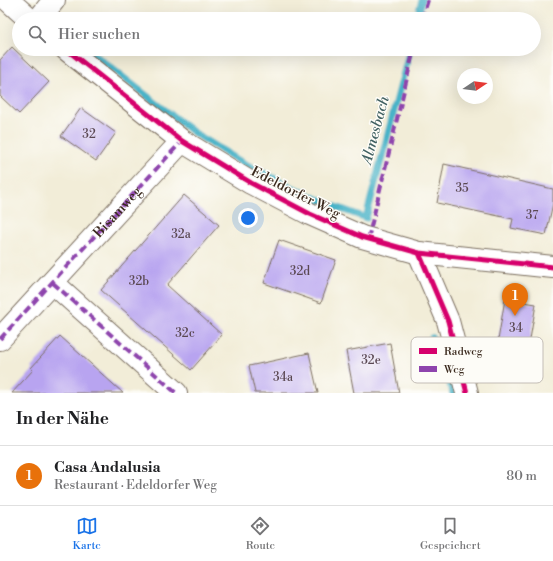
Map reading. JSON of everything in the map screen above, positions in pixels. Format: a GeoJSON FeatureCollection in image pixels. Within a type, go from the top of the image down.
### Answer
{"type":"FeatureCollection","features":[{"type":"Feature","properties":{"kind":"street"},"geometry":{"type":"LineString","coordinates":[[8,0],[21,12]]}},
{"type":"Feature","properties":{"kind":"street"},"geometry":{"type":"LineString","coordinates":[[45,12],[54,0]]}},
{"type":"Feature","properties":{"kind":"street","name":"Edeldorfer Weg"},"geometry":{"type":"LineString","coordinates":[[75,56],[182,141],[251,183],[310,214],[362,237],[419,254],[553,267]]}},
{"type":"Feature","properties":{"kind":"street","name":"Bisamweg"},"geometry":{"type":"LineString","coordinates":[[0,339],[182,141]]}},
{"type":"Feature","properties":{"kind":"street"},"geometry":{"type":"LineString","coordinates":[[419,254],[448,321],[452,337]]}},
{"type":"Feature","properties":{"kind":"street"},"geometry":{"type":"LineString","coordinates":[[53,283],[176,393]]}},
{"type":"Feature","properties":{"kind":"street"},"geometry":{"type":"LineString","coordinates":[[464,383],[467,393]]}},
{"type":"Feature","properties":{"kind":"building"},"geometry":{"type":"Polygon","coordinates":[[[12,47],[12,56],[22,56],[49,82],[19,114],[0,96],[0,60],[12,47]]]}},
{"type":"Feature","properties":{"kind":"building"},"geometry":{"type":"Polygon","coordinates":[[[81,108],[116,133],[96,161],[61,136],[81,108]]]}},
{"type":"Feature","properties":{"kind":"building"},"geometry":{"type":"Polygon","coordinates":[[[444,164],[553,189],[553,203],[546,235],[511,228],[513,219],[437,203],[444,164]]]}},
{"type":"Feature","properties":{"kind":"building"},"geometry":{"type":"Polygon","coordinates":[[[184,195],[219,225],[167,285],[222,335],[191,370],[101,290],[184,195]]]}},
{"type":"Feature","properties":{"kind":"building"},"geometry":{"type":"Polygon","coordinates":[[[279,240],[336,260],[321,303],[264,283],[279,240]]]}},
{"type":"Feature","properties":{"kind":"building"},"geometry":{"type":"Polygon","coordinates":[[[505,299],[536,304],[530,337],[499,337],[505,299]]]}},
{"type":"Feature","properties":{"kind":"building"},"geometry":{"type":"Polygon","coordinates":[[[60,336],[123,393],[12,393],[33,370],[31,368],[60,336]]]}},
{"type":"Feature","properties":{"kind":"building"},"geometry":{"type":"Polygon","coordinates":[[[390,343],[399,393],[354,393],[346,351],[390,343]]]}},
{"type":"Feature","properties":{"kind":"building"},"geometry":{"type":"Polygon","coordinates":[[[309,353],[318,393],[255,393],[249,366],[309,353]]]}},
{"type":"Feature","properties":{"kind":"waterway","name":"Almesbach"},"geometry":{"type":"LineString","coordinates":[[419,12],[422,0]]}},
{"type":"Feature","properties":{"kind":"waterway"},"geometry":{"type":"LineString","coordinates":[[96,56],[193,132],[241,162],[328,204],[366,218],[408,56]]}},
{"type":"Feature","properties":{"kind":"waterway","name":"Almesbach"},"geometry":{"type":"LineString","coordinates":[[450,384],[453,393]]}},
{"type":"Feature","properties":{"kind":"marked path"},"geometry":{"type":"LineString","coordinates":[[424,12],[428,0]]}},
{"type":"Feature","properties":{"kind":"marked path"},"geometry":{"type":"LineString","coordinates":[[368,239],[412,56]]}},
{"type":"Feature","properties":{"kind":"marked path"},"geometry":{"type":"LineString","coordinates":[[0,339],[182,141]]}},
{"type":"Feature","properties":{"kind":"marked path"},"geometry":{"type":"LineString","coordinates":[[53,283],[176,393]]}},
{"type":"Feature","properties":{"kind":"cycle path"},"geometry":{"type":"LineString","coordinates":[[75,56],[182,141],[251,183],[310,214],[362,237],[419,253],[553,267]]}},
{"type":"Feature","properties":{"kind":"cycle path"},"geometry":{"type":"LineString","coordinates":[[419,253],[448,321],[452,337]]}},
{"type":"Feature","properties":{"kind":"cycle path"},"geometry":{"type":"LineString","coordinates":[[464,383],[467,393]]}},
{"type":"Feature","properties":{"kind":"place","name":"Casa Andalusia"},"geometry":{"type":"Point","coordinates":[515,316]}}]}
